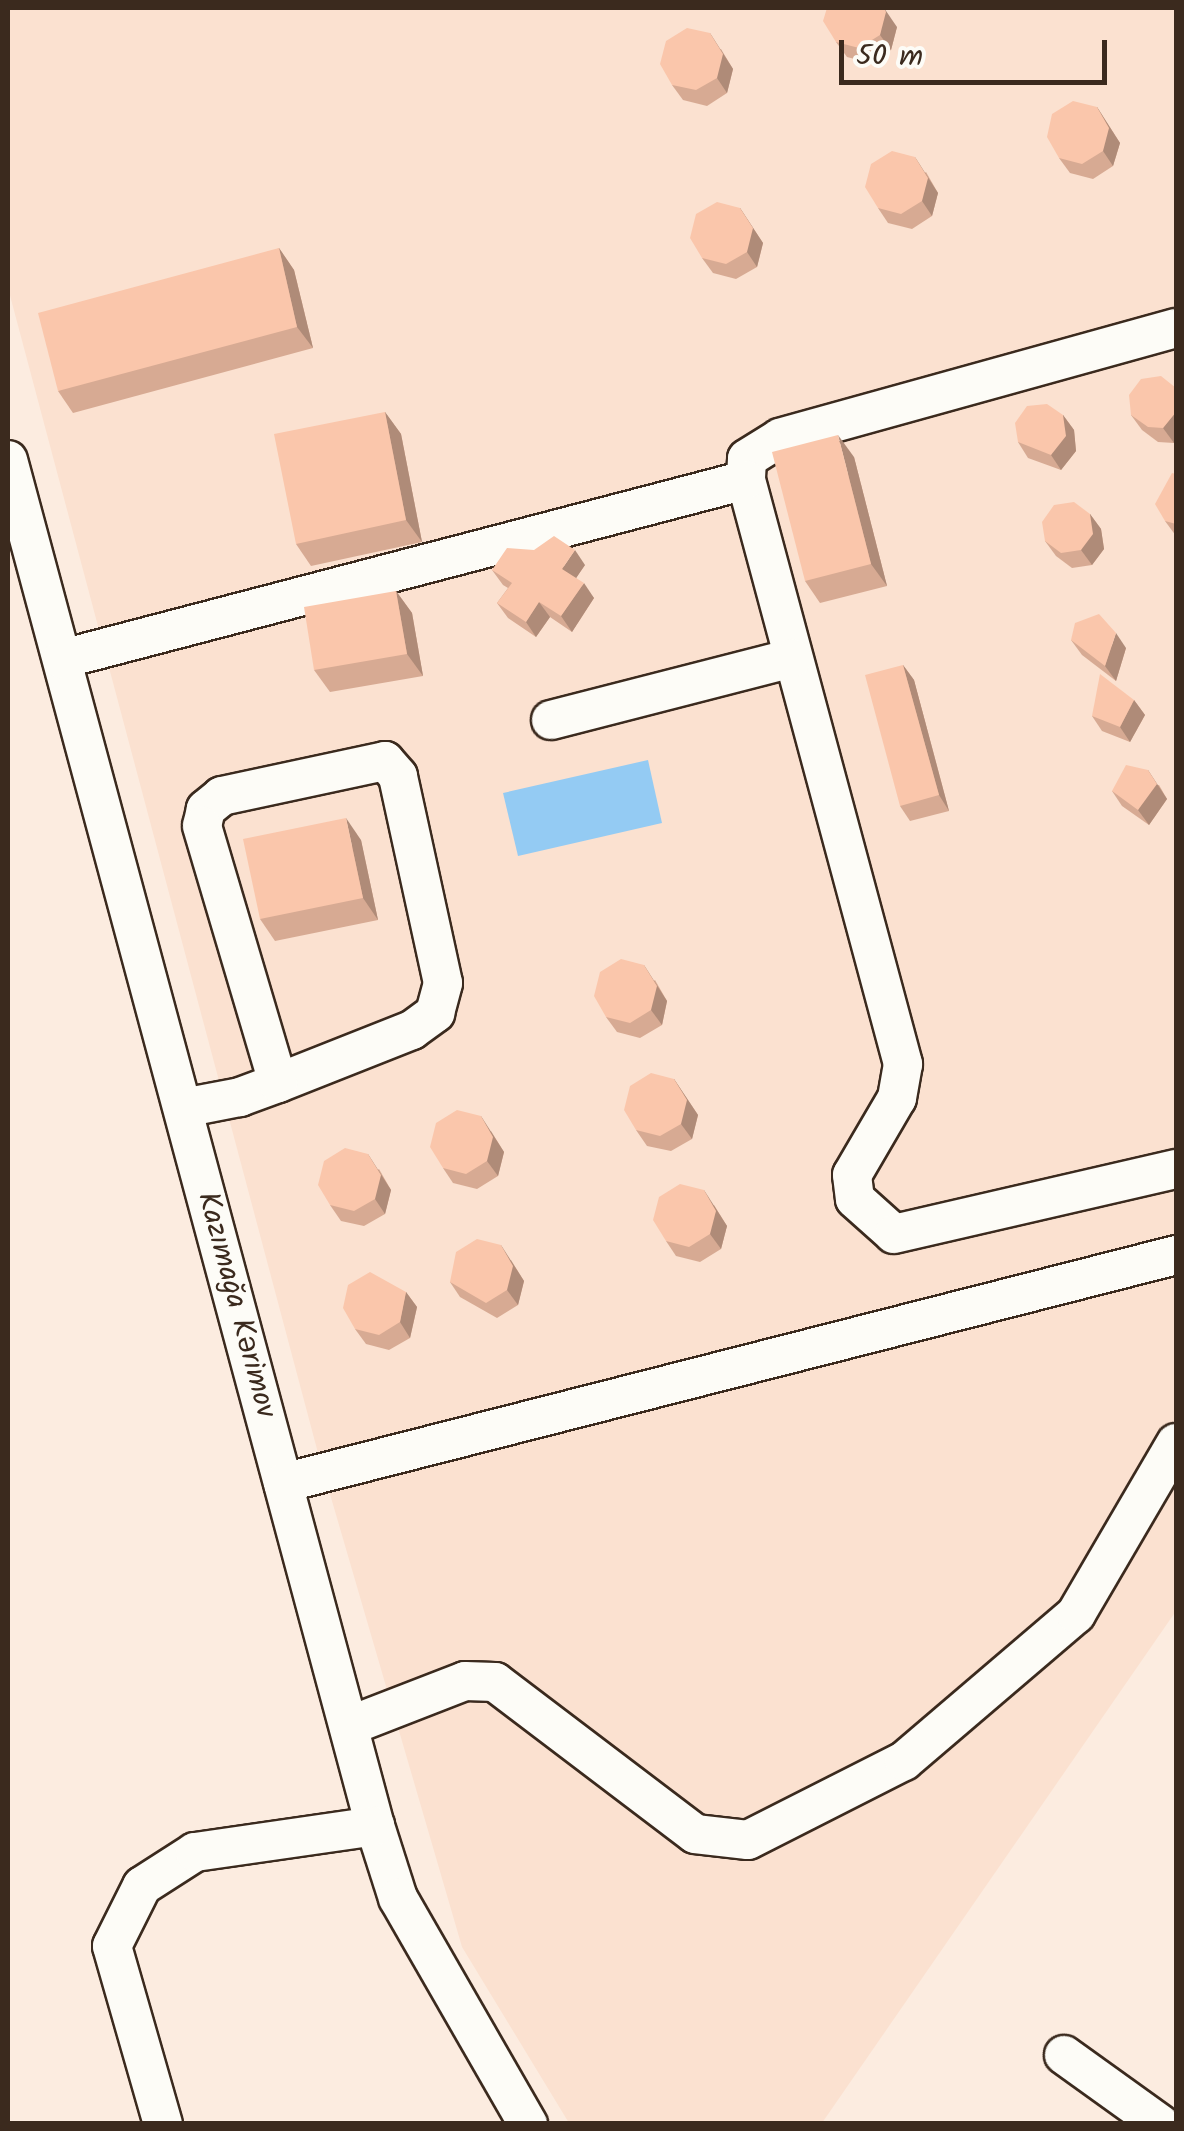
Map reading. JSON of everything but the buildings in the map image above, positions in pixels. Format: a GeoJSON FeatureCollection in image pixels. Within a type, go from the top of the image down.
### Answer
{"type":"FeatureCollection","features":[{"type":"Feature","properties":{"kind":"street"},"geometry":{"type":"LineString","coordinates":[[1176,328],[780,438],[747,458],[746,480],[902,1064],[897,1098],[852,1175],[856,1198],[894,1234],[1176,1169]]}},
{"type":"Feature","properties":{"kind":"street","name":"Kazımağa Kərimov"},"geometry":{"type":"LineString","coordinates":[[8,460],[375,1826],[398,1898],[528,2124]]}},
{"type":"Feature","properties":{"kind":"street"},"geometry":{"type":"LineString","coordinates":[[62,659],[746,480]]}},
{"type":"Feature","properties":{"kind":"street"},"geometry":{"type":"LineString","coordinates":[[550,720],[792,658]]}},
{"type":"Feature","properties":{"kind":"street"},"geometry":{"type":"LineString","coordinates":[[183,1108],[278,1083],[435,1014],[443,983],[398,776],[385,762],[222,796],[206,810],[202,826],[278,1083]]}},
{"type":"Feature","properties":{"kind":"street"},"geometry":{"type":"LineString","coordinates":[[283,1484],[1176,1255]]}},
{"type":"Feature","properties":{"kind":"street"},"geometry":{"type":"LineString","coordinates":[[349,1726],[465,1682],[495,1682],[695,1834],[748,1840],[904,1761],[1076,1614],[1176,1443]]}},
{"type":"Feature","properties":{"kind":"street"},"geometry":{"type":"LineString","coordinates":[[162,2124],[112,1946],[142,1886],[194,1852],[375,1826]]}},
{"type":"Feature","properties":{"kind":"street"},"geometry":{"type":"LineString","coordinates":[[1064,2055],[1160,2124]]}},
{"type":"Feature","properties":{"kind":"shaded area"},"geometry":{"type":"Polygon","coordinates":[[[8,8],[1176,8],[1176,1611],[822,2123],[569,2123],[462,1947],[318,1453],[8,288],[8,8]]]}},
{"type":"Feature","properties":{"kind":"water"},"geometry":{"type":"Polygon","coordinates":[[[648,760],[662,823],[518,856],[503,793],[648,760]]]}}]}
